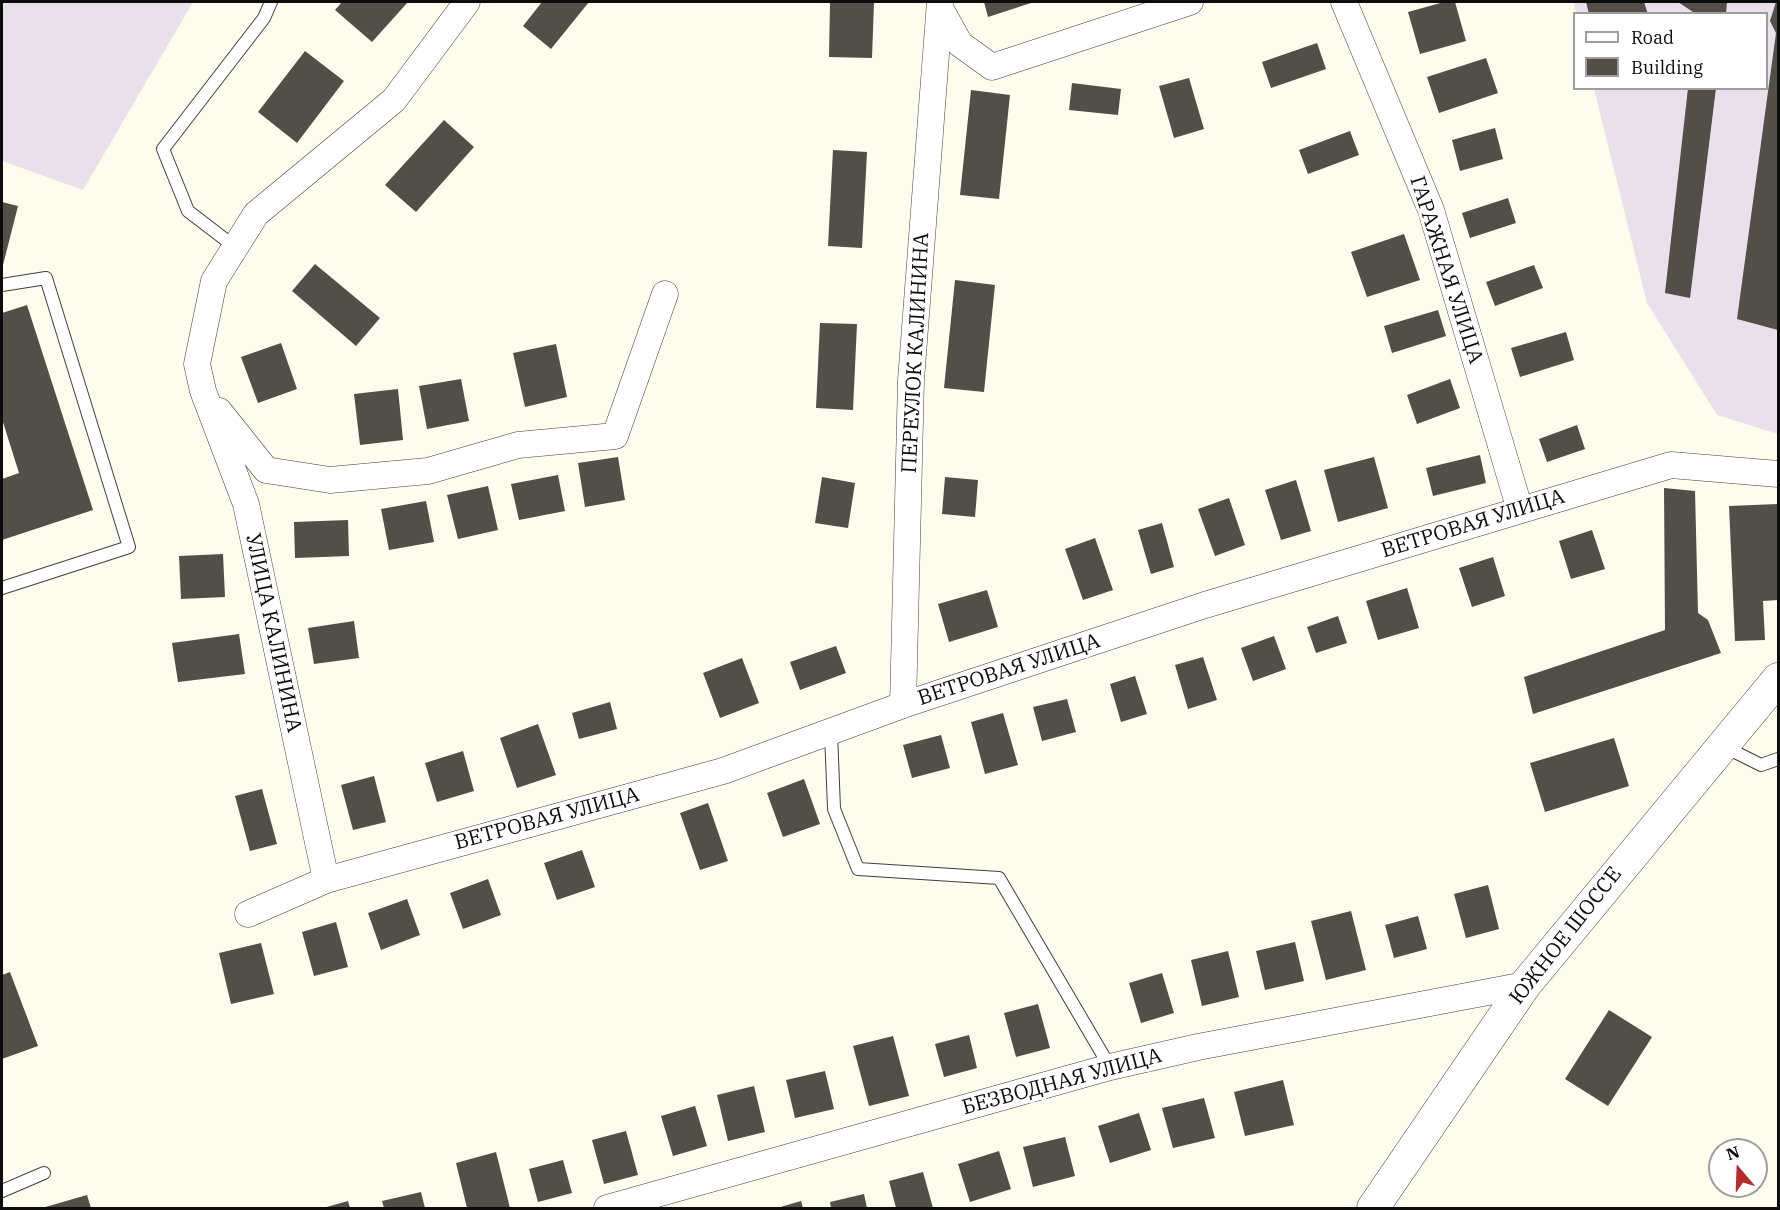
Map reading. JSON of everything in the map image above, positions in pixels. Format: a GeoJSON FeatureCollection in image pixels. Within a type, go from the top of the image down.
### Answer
{"type":"FeatureCollection","features":[{"type":"Feature","properties":{"kind":"street","name":"УЛИЦА КАЛИНИНА"},"geometry":{"type":"LineString","coordinates":[[326,880],[246,504],[203,391],[197,364],[214,280],[256,214],[394,100],[467,2]]}},
{"type":"Feature","properties":{"kind":"street"},"geometry":{"type":"LineString","coordinates":[[940,5],[960,44],[992,67],[1190,2]]}},
{"type":"Feature","properties":{"kind":"street","name":"ГАРАЖНАЯ УЛИЦА"},"geometry":{"type":"LineString","coordinates":[[1344,2],[1431,210],[1520,510]]}},
{"type":"Feature","properties":{"kind":"street","name":"ПЕРЕУЛОК КАЛИНИНА"},"geometry":{"type":"LineString","coordinates":[[903,705],[911,380],[940,5]]}},
{"type":"Feature","properties":{"kind":"street","name":"УЛИЦА КАЛИНИНА"},"geometry":{"type":"LineString","coordinates":[[203,391],[266,470],[330,480],[428,471],[518,445],[615,436],[665,294]]}},
{"type":"Feature","properties":{"kind":"street","name":"ВЕТРОВАЯ УЛИЦА"},"geometry":{"type":"LineString","coordinates":[[248,914],[326,880],[723,771],[903,705],[1204,605],[1671,465],[1779,474]]}},
{"type":"Feature","properties":{"kind":"street","name":"ЮЖНОЕ ШОССЕ"},"geometry":{"type":"LineString","coordinates":[[1373,1209],[1525,985],[1779,679]]}},
{"type":"Feature","properties":{"kind":"street","name":"БЕЗВОДНАЯ УЛИЦА"},"geometry":{"type":"LineString","coordinates":[[607,1209],[1110,1067],[1198,1047],[1525,985]]}},
{"type":"Feature","properties":{"kind":"lane"},"geometry":{"type":"LineString","coordinates":[[235,247],[188,211],[163,149],[264,18],[271,2]]}},
{"type":"Feature","properties":{"kind":"lane"},"geometry":{"type":"LineString","coordinates":[[2,285],[46,278],[129,547],[2,588]]}},
{"type":"Feature","properties":{"kind":"lane"},"geometry":{"type":"LineString","coordinates":[[831,732],[834,809],[858,869],[999,878],[1110,1067]]}},
{"type":"Feature","properties":{"kind":"lane"},"geometry":{"type":"LineString","coordinates":[[1722,746],[1761,765],[1779,759]]}},
{"type":"Feature","properties":{"kind":"lane"},"geometry":{"type":"LineString","coordinates":[[2,1191],[44,1173]]}},
{"type":"Feature","properties":{"kind":"shaded area"},"geometry":{"type":"Polygon","coordinates":[[[2,2],[193,2],[83,190],[2,161],[2,2]]]}},
{"type":"Feature","properties":{"kind":"shaded area"},"geometry":{"type":"Polygon","coordinates":[[[1573,2],[1778,2],[1778,434],[1717,415],[1647,303],[1594,90],[1768,90],[1768,12],[1576,12],[1573,2]]]}},
{"type":"Feature","properties":{"kind":"building"},"geometry":{"type":"Polygon","coordinates":[[[342,2],[408,2],[372,42],[335,10],[342,2]]]}},
{"type":"Feature","properties":{"kind":"building"},"geometry":{"type":"Polygon","coordinates":[[[542,2],[589,2],[551,49],[523,26],[542,2]]]}},
{"type":"Feature","properties":{"kind":"building"},"geometry":{"type":"Polygon","coordinates":[[[830,2],[874,2],[872,58],[829,57],[830,2]]]}},
{"type":"Feature","properties":{"kind":"building"},"geometry":{"type":"Polygon","coordinates":[[[984,2],[1034,2],[988,17],[984,2]]]}},
{"type":"Feature","properties":{"kind":"building"},"geometry":{"type":"Polygon","coordinates":[[[1444,2],[1455,2],[1466,41],[1420,54],[1408,12],[1444,2]]]}},
{"type":"Feature","properties":{"kind":"building"},"geometry":{"type":"Polygon","coordinates":[[[1586,2],[1644,2],[1647,12],[1588,12],[1586,2]]]}},
{"type":"Feature","properties":{"kind":"building"},"geometry":{"type":"Polygon","coordinates":[[[1678,2],[1727,2],[1726,12],[1693,12],[1678,2]]]}},
{"type":"Feature","properties":{"kind":"building"},"geometry":{"type":"Polygon","coordinates":[[[1776,2],[1778,2],[1778,330],[1737,319],[1776,33],[1770,21],[1776,2]]]}},
{"type":"Feature","properties":{"kind":"building"},"geometry":{"type":"Polygon","coordinates":[[[1317,43],[1326,69],[1271,88],[1262,62],[1317,43]]]}},
{"type":"Feature","properties":{"kind":"building"},"geometry":{"type":"Polygon","coordinates":[[[305,51],[344,81],[297,143],[258,112],[305,51]]]}},
{"type":"Feature","properties":{"kind":"building"},"geometry":{"type":"Polygon","coordinates":[[[1486,58],[1498,93],[1439,113],[1427,77],[1486,58]]]}},
{"type":"Feature","properties":{"kind":"building"},"geometry":{"type":"Polygon","coordinates":[[[1189,78],[1204,129],[1174,138],[1159,86],[1189,78]]]}},
{"type":"Feature","properties":{"kind":"building"},"geometry":{"type":"Polygon","coordinates":[[[1072,83],[1121,89],[1118,115],[1069,110],[1072,83]]]}},
{"type":"Feature","properties":{"kind":"building"},"geometry":{"type":"Polygon","coordinates":[[[971,90],[1010,95],[999,199],[960,195],[971,90]]]}},
{"type":"Feature","properties":{"kind":"building"},"geometry":{"type":"Polygon","coordinates":[[[1688,90],[1716,90],[1690,298],[1665,293],[1688,90]]]}},
{"type":"Feature","properties":{"kind":"building"},"geometry":{"type":"Polygon","coordinates":[[[444,120],[474,147],[416,212],[385,185],[444,120]]]}},
{"type":"Feature","properties":{"kind":"building"},"geometry":{"type":"Polygon","coordinates":[[[1495,128],[1503,159],[1460,171],[1452,140],[1495,128]]]}},
{"type":"Feature","properties":{"kind":"building"},"geometry":{"type":"Polygon","coordinates":[[[1350,131],[1359,155],[1308,174],[1299,150],[1350,131]]]}},
{"type":"Feature","properties":{"kind":"building"},"geometry":{"type":"Polygon","coordinates":[[[833,150],[867,152],[862,248],[828,246],[833,150]]]}},
{"type":"Feature","properties":{"kind":"building"},"geometry":{"type":"Polygon","coordinates":[[[1508,198],[1516,223],[1470,238],[1462,213],[1508,198]]]}},
{"type":"Feature","properties":{"kind":"building"},"geometry":{"type":"Polygon","coordinates":[[[2,202],[18,206],[2,269],[2,202]]]}},
{"type":"Feature","properties":{"kind":"building"},"geometry":{"type":"Polygon","coordinates":[[[1404,234],[1420,280],[1367,297],[1351,252],[1404,234]]]}},
{"type":"Feature","properties":{"kind":"building"},"geometry":{"type":"Polygon","coordinates":[[[315,264],[380,318],[356,346],[292,291],[315,264]]]}},
{"type":"Feature","properties":{"kind":"building"},"geometry":{"type":"Polygon","coordinates":[[[1534,265],[1543,288],[1495,306],[1486,282],[1534,265]]]}},
{"type":"Feature","properties":{"kind":"building"},"geometry":{"type":"Polygon","coordinates":[[[955,280],[995,285],[984,392],[944,388],[955,280]]]}},
{"type":"Feature","properties":{"kind":"building"},"geometry":{"type":"Polygon","coordinates":[[[27,305],[93,510],[2,540],[2,479],[19,473],[2,419],[2,313],[27,305]]]}},
{"type":"Feature","properties":{"kind":"building"},"geometry":{"type":"Polygon","coordinates":[[[1438,310],[1446,336],[1392,353],[1384,326],[1438,310]]]}},
{"type":"Feature","properties":{"kind":"building"},"geometry":{"type":"Polygon","coordinates":[[[820,323],[857,324],[853,410],[816,408],[820,323]]]}},
{"type":"Feature","properties":{"kind":"building"},"geometry":{"type":"Polygon","coordinates":[[[1566,332],[1574,360],[1520,377],[1511,348],[1566,332]]]}},
{"type":"Feature","properties":{"kind":"building"},"geometry":{"type":"Polygon","coordinates":[[[281,343],[297,389],[258,403],[241,357],[281,343]]]}},
{"type":"Feature","properties":{"kind":"building"},"geometry":{"type":"Polygon","coordinates":[[[556,344],[567,397],[525,407],[513,353],[556,344]]]}},
{"type":"Feature","properties":{"kind":"building"},"geometry":{"type":"Polygon","coordinates":[[[461,379],[469,421],[427,429],[419,386],[461,379]]]}},
{"type":"Feature","properties":{"kind":"building"},"geometry":{"type":"Polygon","coordinates":[[[1450,379],[1460,408],[1417,424],[1407,395],[1450,379]]]}},
{"type":"Feature","properties":{"kind":"building"},"geometry":{"type":"Polygon","coordinates":[[[398,389],[403,440],[360,445],[354,394],[398,389]]]}},
{"type":"Feature","properties":{"kind":"building"},"geometry":{"type":"Polygon","coordinates":[[[1577,425],[1585,449],[1547,462],[1539,439],[1577,425]]]}},
{"type":"Feature","properties":{"kind":"building"},"geometry":{"type":"Polygon","coordinates":[[[1480,455],[1486,483],[1433,496],[1426,468],[1480,455]]]}},
{"type":"Feature","properties":{"kind":"building"},"geometry":{"type":"Polygon","coordinates":[[[618,457],[625,500],[585,507],[578,463],[618,457]]]}},
{"type":"Feature","properties":{"kind":"building"},"geometry":{"type":"Polygon","coordinates":[[[1374,457],[1388,508],[1338,522],[1324,470],[1374,457]]]}},
{"type":"Feature","properties":{"kind":"building"},"geometry":{"type":"Polygon","coordinates":[[[558,475],[565,511],[519,520],[511,484],[558,475]]]}},
{"type":"Feature","properties":{"kind":"building"},"geometry":{"type":"Polygon","coordinates":[[[822,477],[855,483],[848,528],[815,523],[822,477]]]}},
{"type":"Feature","properties":{"kind":"building"},"geometry":{"type":"Polygon","coordinates":[[[945,477],[978,480],[975,517],[942,514],[945,477]]]}},
{"type":"Feature","properties":{"kind":"building"},"geometry":{"type":"Polygon","coordinates":[[[1296,480],[1311,531],[1281,540],[1265,490],[1296,480]]]}},
{"type":"Feature","properties":{"kind":"building"},"geometry":{"type":"Polygon","coordinates":[[[488,486],[498,530],[458,539],[447,495],[488,486]]]}},
{"type":"Feature","properties":{"kind":"building"},"geometry":{"type":"Polygon","coordinates":[[[1664,488],[1695,491],[1698,613],[1708,620],[1721,653],[1533,714],[1524,677],[1665,630],[1664,488]]]}},
{"type":"Feature","properties":{"kind":"building"},"geometry":{"type":"Polygon","coordinates":[[[1229,498],[1245,545],[1215,556],[1198,509],[1229,498]]]}},
{"type":"Feature","properties":{"kind":"building"},"geometry":{"type":"Polygon","coordinates":[[[426,501],[434,542],[389,550],[381,509],[426,501]]]}},
{"type":"Feature","properties":{"kind":"building"},"geometry":{"type":"Polygon","coordinates":[[[1778,504],[1778,600],[1763,601],[1765,640],[1735,641],[1729,506],[1778,504]]]}},
{"type":"Feature","properties":{"kind":"building"},"geometry":{"type":"Polygon","coordinates":[[[348,520],[349,556],[295,558],[294,522],[348,520]]]}},
{"type":"Feature","properties":{"kind":"building"},"geometry":{"type":"Polygon","coordinates":[[[1162,523],[1174,567],[1151,574],[1138,530],[1162,523]]]}},
{"type":"Feature","properties":{"kind":"building"},"geometry":{"type":"Polygon","coordinates":[[[1592,530],[1605,569],[1571,579],[1559,541],[1592,530]]]}},
{"type":"Feature","properties":{"kind":"building"},"geometry":{"type":"Polygon","coordinates":[[[1095,538],[1113,590],[1083,600],[1065,549],[1095,538]]]}},
{"type":"Feature","properties":{"kind":"building"},"geometry":{"type":"Polygon","coordinates":[[[223,554],[225,597],[181,599],[179,556],[223,554]]]}},
{"type":"Feature","properties":{"kind":"building"},"geometry":{"type":"Polygon","coordinates":[[[1493,557],[1505,596],[1472,607],[1459,568],[1493,557]]]}},
{"type":"Feature","properties":{"kind":"building"},"geometry":{"type":"Polygon","coordinates":[[[1407,588],[1419,628],[1378,640],[1366,601],[1407,588]]]}},
{"type":"Feature","properties":{"kind":"building"},"geometry":{"type":"Polygon","coordinates":[[[987,590],[998,627],[949,642],[938,604],[987,590]]]}},
{"type":"Feature","properties":{"kind":"building"},"geometry":{"type":"Polygon","coordinates":[[[1338,616],[1347,643],[1316,653],[1307,627],[1338,616]]]}},
{"type":"Feature","properties":{"kind":"building"},"geometry":{"type":"Polygon","coordinates":[[[354,621],[359,658],[314,664],[308,628],[354,621]]]}},
{"type":"Feature","properties":{"kind":"building"},"geometry":{"type":"Polygon","coordinates":[[[239,634],[245,674],[178,682],[172,643],[239,634]]]}},
{"type":"Feature","properties":{"kind":"building"},"geometry":{"type":"Polygon","coordinates":[[[1274,636],[1286,669],[1253,681],[1241,648],[1274,636]]]}},
{"type":"Feature","properties":{"kind":"building"},"geometry":{"type":"Polygon","coordinates":[[[836,646],[846,673],[800,690],[790,662],[836,646]]]}},
{"type":"Feature","properties":{"kind":"building"},"geometry":{"type":"Polygon","coordinates":[[[1203,657],[1217,700],[1188,709],[1175,665],[1203,657]]]}},
{"type":"Feature","properties":{"kind":"building"},"geometry":{"type":"Polygon","coordinates":[[[742,658],[759,703],[720,718],[703,673],[742,658]]]}},
{"type":"Feature","properties":{"kind":"building"},"geometry":{"type":"Polygon","coordinates":[[[1135,676],[1147,714],[1121,722],[1110,684],[1135,676]]]}},
{"type":"Feature","properties":{"kind":"building"},"geometry":{"type":"Polygon","coordinates":[[[1067,699],[1076,732],[1042,741],[1033,707],[1067,699]]]}},
{"type":"Feature","properties":{"kind":"building"},"geometry":{"type":"Polygon","coordinates":[[[610,702],[617,729],[579,739],[572,713],[610,702]]]}},
{"type":"Feature","properties":{"kind":"building"},"geometry":{"type":"Polygon","coordinates":[[[1003,713],[1018,765],[985,774],[971,722],[1003,713]]]}},
{"type":"Feature","properties":{"kind":"building"},"geometry":{"type":"Polygon","coordinates":[[[538,724],[556,775],[517,788],[500,738],[538,724]]]}},
{"type":"Feature","properties":{"kind":"building"},"geometry":{"type":"Polygon","coordinates":[[[941,735],[950,768],[912,778],[903,745],[941,735]]]}},
{"type":"Feature","properties":{"kind":"building"},"geometry":{"type":"Polygon","coordinates":[[[1614,738],[1629,786],[1545,812],[1530,763],[1614,738]]]}},
{"type":"Feature","properties":{"kind":"building"},"geometry":{"type":"Polygon","coordinates":[[[463,751],[474,791],[437,802],[425,763],[463,751]]]}},
{"type":"Feature","properties":{"kind":"building"},"geometry":{"type":"Polygon","coordinates":[[[374,776],[386,822],[353,830],[341,785],[374,776]]]}},
{"type":"Feature","properties":{"kind":"building"},"geometry":{"type":"Polygon","coordinates":[[[804,779],[820,824],[783,837],[767,793],[804,779]]]}},
{"type":"Feature","properties":{"kind":"building"},"geometry":{"type":"Polygon","coordinates":[[[262,789],[277,844],[250,851],[235,796],[262,789]]]}},
{"type":"Feature","properties":{"kind":"building"},"geometry":{"type":"Polygon","coordinates":[[[708,803],[728,861],[700,870],[680,813],[708,803]]]}},
{"type":"Feature","properties":{"kind":"building"},"geometry":{"type":"Polygon","coordinates":[[[582,850],[595,887],[557,900],[544,863],[582,850]]]}},
{"type":"Feature","properties":{"kind":"building"},"geometry":{"type":"Polygon","coordinates":[[[488,879],[501,915],[463,929],[450,893],[488,879]]]}},
{"type":"Feature","properties":{"kind":"building"},"geometry":{"type":"Polygon","coordinates":[[[1488,885],[1499,929],[1466,938],[1454,894],[1488,885]]]}},
{"type":"Feature","properties":{"kind":"building"},"geometry":{"type":"Polygon","coordinates":[[[407,899],[420,935],[381,950],[368,913],[407,899]]]}},
{"type":"Feature","properties":{"kind":"building"},"geometry":{"type":"Polygon","coordinates":[[[1351,911],[1366,970],[1326,980],[1311,921],[1351,911]]]}},
{"type":"Feature","properties":{"kind":"building"},"geometry":{"type":"Polygon","coordinates":[[[1418,916],[1427,949],[1394,958],[1385,925],[1418,916]]]}},
{"type":"Feature","properties":{"kind":"building"},"geometry":{"type":"Polygon","coordinates":[[[336,922],[348,967],[314,976],[302,932],[336,922]]]}},
{"type":"Feature","properties":{"kind":"building"},"geometry":{"type":"Polygon","coordinates":[[[1295,942],[1304,981],[1265,990],[1256,951],[1295,942]]]}},
{"type":"Feature","properties":{"kind":"building"},"geometry":{"type":"Polygon","coordinates":[[[261,943],[274,994],[231,1004],[219,953],[261,943]]]}},
{"type":"Feature","properties":{"kind":"building"},"geometry":{"type":"Polygon","coordinates":[[[1228,951],[1239,997],[1202,1006],[1191,960],[1228,951]]]}},
{"type":"Feature","properties":{"kind":"building"},"geometry":{"type":"Polygon","coordinates":[[[10,972],[38,1046],[2,1059],[2,975],[10,972]]]}},
{"type":"Feature","properties":{"kind":"building"},"geometry":{"type":"Polygon","coordinates":[[[1162,973],[1174,1013],[1141,1023],[1129,983],[1162,973]]]}},
{"type":"Feature","properties":{"kind":"building"},"geometry":{"type":"Polygon","coordinates":[[[1038,1004],[1050,1048],[1016,1057],[1004,1013],[1038,1004]]]}},
{"type":"Feature","properties":{"kind":"building"},"geometry":{"type":"Polygon","coordinates":[[[1609,1010],[1652,1037],[1608,1106],[1565,1079],[1609,1010]]]}},
{"type":"Feature","properties":{"kind":"building"},"geometry":{"type":"Polygon","coordinates":[[[969,1035],[977,1068],[944,1077],[935,1044],[969,1035]]]}},
{"type":"Feature","properties":{"kind":"building"},"geometry":{"type":"Polygon","coordinates":[[[893,1036],[909,1096],[869,1106],[853,1046],[893,1036]]]}},
{"type":"Feature","properties":{"kind":"building"},"geometry":{"type":"Polygon","coordinates":[[[825,1071],[834,1109],[795,1118],[786,1080],[825,1071]]]}},
{"type":"Feature","properties":{"kind":"building"},"geometry":{"type":"Polygon","coordinates":[[[1283,1080],[1294,1125],[1245,1136],[1234,1092],[1283,1080]]]}},
{"type":"Feature","properties":{"kind":"building"},"geometry":{"type":"Polygon","coordinates":[[[754,1086],[765,1132],[728,1141],[717,1095],[754,1086]]]}},
{"type":"Feature","properties":{"kind":"building"},"geometry":{"type":"Polygon","coordinates":[[[1204,1098],[1215,1138],[1173,1148],[1162,1108],[1204,1098]]]}},
{"type":"Feature","properties":{"kind":"building"},"geometry":{"type":"Polygon","coordinates":[[[695,1106],[707,1146],[673,1156],[661,1116],[695,1106]]]}},
{"type":"Feature","properties":{"kind":"building"},"geometry":{"type":"Polygon","coordinates":[[[1139,1113],[1151,1150],[1110,1163],[1098,1126],[1139,1113]]]}},
{"type":"Feature","properties":{"kind":"building"},"geometry":{"type":"Polygon","coordinates":[[[626,1131],[638,1175],[604,1184],[592,1140],[626,1131]]]}},
{"type":"Feature","properties":{"kind":"building"},"geometry":{"type":"Polygon","coordinates":[[[1065,1137],[1075,1176],[1033,1187],[1023,1147],[1065,1137]]]}},
{"type":"Feature","properties":{"kind":"building"},"geometry":{"type":"Polygon","coordinates":[[[999,1151],[1011,1189],[970,1202],[958,1164],[999,1151]]]}},
{"type":"Feature","properties":{"kind":"building"},"geometry":{"type":"Polygon","coordinates":[[[496,1152],[510,1208],[467,1208],[456,1163],[496,1152]]]}},
{"type":"Feature","properties":{"kind":"building"},"geometry":{"type":"Polygon","coordinates":[[[563,1160],[572,1193],[538,1202],[529,1169],[563,1160]]]}},
{"type":"Feature","properties":{"kind":"building"},"geometry":{"type":"Polygon","coordinates":[[[923,1172],[933,1208],[896,1208],[889,1181],[923,1172]]]}},
{"type":"Feature","properties":{"kind":"building"},"geometry":{"type":"Polygon","coordinates":[[[421,1192],[425,1208],[384,1208],[382,1201],[421,1192]]]}},
{"type":"Feature","properties":{"kind":"building"},"geometry":{"type":"Polygon","coordinates":[[[864,1194],[867,1208],[831,1208],[830,1202],[864,1194]]]}},
{"type":"Feature","properties":{"kind":"building"},"geometry":{"type":"Polygon","coordinates":[[[87,1195],[91,1208],[42,1208],[87,1195]]]}},
{"type":"Feature","properties":{"kind":"building"},"geometry":{"type":"Polygon","coordinates":[[[348,1201],[350,1208],[323,1208],[348,1201]]]}},
{"type":"Feature","properties":{"kind":"building"},"geometry":{"type":"Polygon","coordinates":[[[801,1201],[803,1208],[777,1208],[801,1201]]]}}]}
